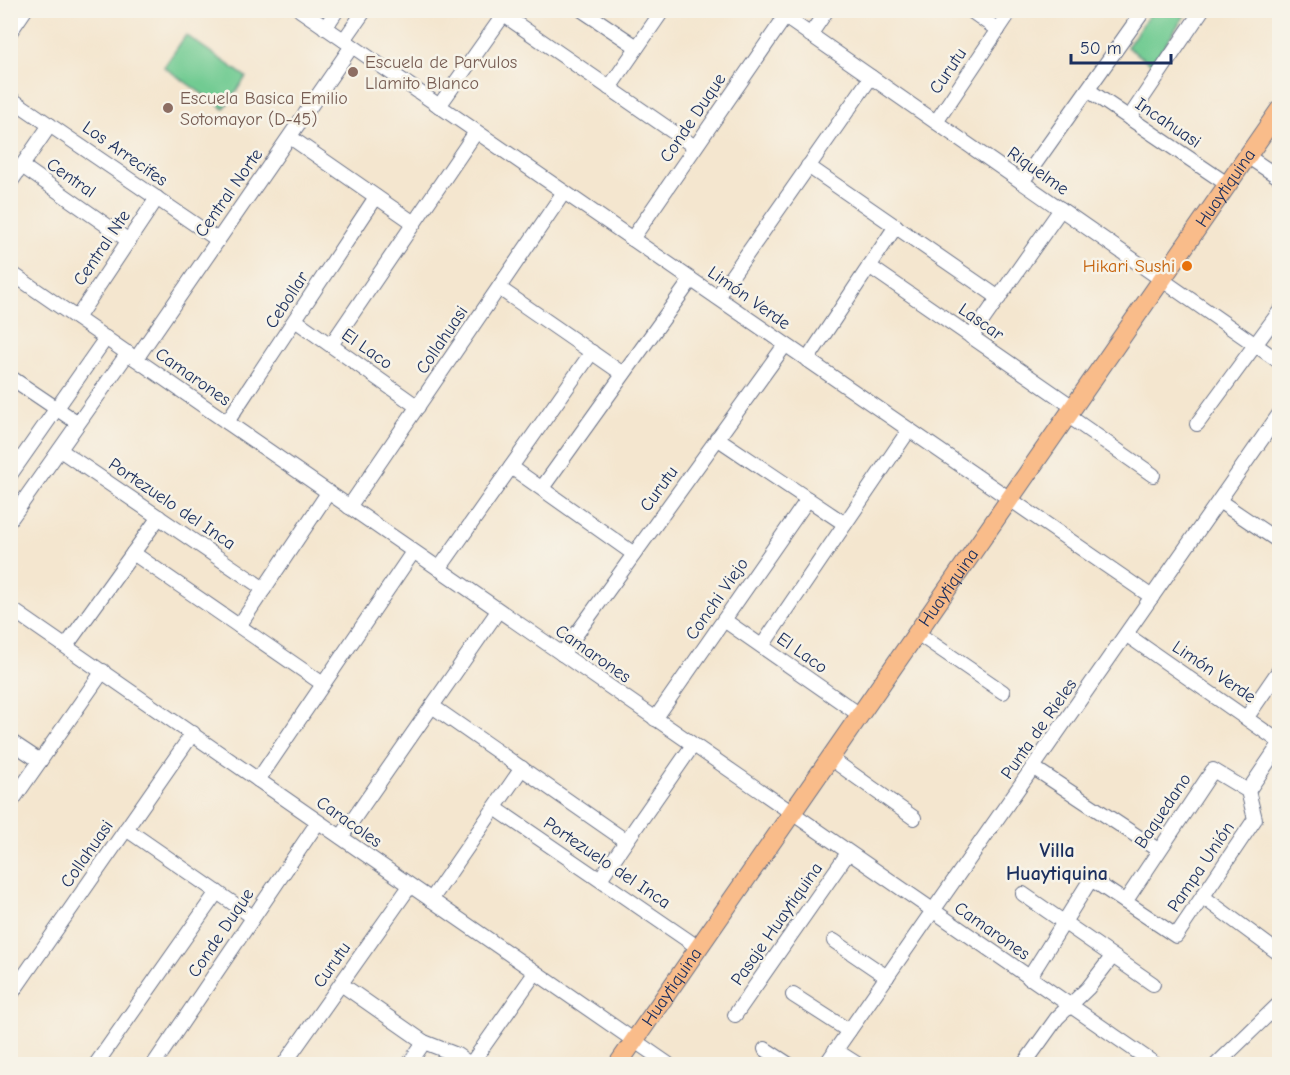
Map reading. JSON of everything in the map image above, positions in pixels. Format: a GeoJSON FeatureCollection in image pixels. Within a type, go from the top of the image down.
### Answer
{"type":"FeatureCollection","features":[{"type":"Feature","properties":{"kind":"main road","name":"Huaytiquina"},"geometry":{"type":"LineString","coordinates":[[618,1065],[1280,109]]}},
{"type":"Feature","properties":{"kind":"street"},"geometry":{"type":"LineString","coordinates":[[10,32],[25,10]]}},
{"type":"Feature","properties":{"kind":"street","name":"Limón Verde"},"geometry":{"type":"LineString","coordinates":[[300,10],[1152,597]]}},
{"type":"Feature","properties":{"kind":"street"},"geometry":{"type":"LineString","coordinates":[[325,28],[337,10]]}},
{"type":"Feature","properties":{"kind":"street","name":"Central Norte"},"geometry":{"type":"LineString","coordinates":[[10,520],[78,423],[132,356],[218,240],[290,137],[348,43],[364,10]]}},
{"type":"Feature","properties":{"kind":"street"},"geometry":{"type":"LineString","coordinates":[[582,10],[637,47]]}},
{"type":"Feature","properties":{"kind":"street"},"geometry":{"type":"LineString","coordinates":[[609,88],[663,10]]}},
{"type":"Feature","properties":{"kind":"street"},"geometry":{"type":"LineString","coordinates":[[810,34],[826,10]]}},
{"type":"Feature","properties":{"kind":"street"},"geometry":{"type":"LineString","coordinates":[[970,10],[998,30]]}},
{"type":"Feature","properties":{"kind":"street","name":"Curutu"},"geometry":{"type":"LineString","coordinates":[[936,122],[1011,10]]}},
{"type":"Feature","properties":{"kind":"street"},"geometry":{"type":"LineString","coordinates":[[1022,182],[1144,10]]}},
{"type":"Feature","properties":{"kind":"street"},"geometry":{"type":"LineString","coordinates":[[1129,118],[1202,10]]}},
{"type":"Feature","properties":{"kind":"street"},"geometry":{"type":"LineString","coordinates":[[440,106],[506,13],[695,147]]}},
{"type":"Feature","properties":{"kind":"street","name":"Riquelme"},"geometry":{"type":"LineString","coordinates":[[780,14],[1280,362]]}},
{"type":"Feature","properties":{"kind":"street","name":"Conde Duque"},"geometry":{"type":"LineString","coordinates":[[632,239],[695,147],[780,14]]}},
{"type":"Feature","properties":{"kind":"street"},"geometry":{"type":"LineString","coordinates":[[717,297],[871,77]]}},
{"type":"Feature","properties":{"kind":"street","name":"Incahuasi"},"geometry":{"type":"LineString","coordinates":[[1088,90],[1227,184]]}},
{"type":"Feature","properties":{"kind":"street","name":"Los Arrecifes"},"geometry":{"type":"LineString","coordinates":[[10,98],[218,240]]}},
{"type":"Feature","properties":{"kind":"street"},"geometry":{"type":"LineString","coordinates":[[10,183],[50,125]]}},
{"type":"Feature","properties":{"kind":"street"},"geometry":{"type":"LineString","coordinates":[[330,345],[476,132]]}},
{"type":"Feature","properties":{"kind":"street"},"geometry":{"type":"LineString","coordinates":[[290,137],[414,223]]}},
{"type":"Feature","properties":{"kind":"street"},"geometry":{"type":"LineString","coordinates":[[1247,156],[1280,178]]}},
{"type":"Feature","properties":{"kind":"street","name":"Lascar"},"geometry":{"type":"LineString","coordinates":[[808,165],[999,298]]}},
{"type":"Feature","properties":{"kind":"street","name":"Central"},"geometry":{"type":"LineString","coordinates":[[22,166],[129,241]]}},
{"type":"Feature","properties":{"kind":"street","name":"Collahuasi"},"geometry":{"type":"LineString","coordinates":[[349,507],[564,192]]}},
{"type":"Feature","properties":{"kind":"street","name":"Cebollar"},"geometry":{"type":"LineString","coordinates":[[227,422],[376,197]]}},
{"type":"Feature","properties":{"kind":"street","name":"Central Nte"},"geometry":{"type":"LineString","coordinates":[[76,318],[157,198]]}},
{"type":"Feature","properties":{"kind":"street"},"geometry":{"type":"LineString","coordinates":[[971,337],[1061,209]]}},
{"type":"Feature","properties":{"kind":"street"},"geometry":{"type":"LineString","coordinates":[[807,360],[896,226]]}},
{"type":"Feature","properties":{"kind":"street","name":"Lascar"},"geometry":{"type":"LineString","coordinates":[[869,266],[971,337],[1153,475]]}},
{"type":"Feature","properties":{"kind":"street","name":"Camarones"},"geometry":{"type":"LineString","coordinates":[[10,272],[1155,1065]]}},
{"type":"Feature","properties":{"kind":"street"},"geometry":{"type":"LineString","coordinates":[[542,489],[691,280]]}},
{"type":"Feature","properties":{"kind":"street"},"geometry":{"type":"LineString","coordinates":[[499,288],[623,374]]}},
{"type":"Feature","properties":{"kind":"street"},"geometry":{"type":"LineString","coordinates":[[1197,424],[1280,311]]}},
{"type":"Feature","properties":{"kind":"street","name":"El Laco"},"geometry":{"type":"LineString","coordinates":[[295,320],[418,407]]}},
{"type":"Feature","properties":{"kind":"street"},"geometry":{"type":"LineString","coordinates":[[10,475],[106,338]]}},
{"type":"Feature","properties":{"kind":"street","name":"Curutu"},"geometry":{"type":"LineString","coordinates":[[562,654],[785,345]]}},
{"type":"Feature","properties":{"kind":"street"},"geometry":{"type":"LineString","coordinates":[[439,569],[592,352]]}},
{"type":"Feature","properties":{"kind":"street"},"geometry":{"type":"LineString","coordinates":[[10,376],[78,423]]}},
{"type":"Feature","properties":{"kind":"street","name":"Punta de Rieles"},"geometry":{"type":"LineString","coordinates":[[826,1065],[1280,413]]}},
{"type":"Feature","properties":{"kind":"street"},"geometry":{"type":"LineString","coordinates":[[762,646],[909,430]]}},
{"type":"Feature","properties":{"kind":"street"},"geometry":{"type":"LineString","coordinates":[[717,438],[845,525]]}},
{"type":"Feature","properties":{"kind":"street","name":"Portezuelo del Inca"},"geometry":{"type":"LineString","coordinates":[[60,450],[264,589]]}},
{"type":"Feature","properties":{"kind":"street"},"geometry":{"type":"LineString","coordinates":[[511,467],[634,554]]}},
{"type":"Feature","properties":{"kind":"street"},"geometry":{"type":"LineString","coordinates":[[239,626],[328,493]]}},
{"type":"Feature","properties":{"kind":"street","name":"Conchi Viejo"},"geometry":{"type":"LineString","coordinates":[[655,719],[808,499]]}},
{"type":"Feature","properties":{"kind":"street"},"geometry":{"type":"LineString","coordinates":[[1219,501],[1280,542]]}},
{"type":"Feature","properties":{"kind":"street"},"geometry":{"type":"LineString","coordinates":[[66,646],[159,517]]}},
{"type":"Feature","properties":{"kind":"street"},"geometry":{"type":"LineString","coordinates":[[258,780],[413,552]]}},
{"type":"Feature","properties":{"kind":"street"},"geometry":{"type":"LineString","coordinates":[[133,554],[323,684]]}},
{"type":"Feature","properties":{"kind":"street","name":"Caracoles"},"geometry":{"type":"LineString","coordinates":[[10,608],[668,1065]]}},
{"type":"Feature","properties":{"kind":"street"},"geometry":{"type":"LineString","coordinates":[[341,837],[498,610]]}},
{"type":"Feature","properties":{"kind":"street","name":"El Laco"},"geometry":{"type":"LineString","coordinates":[[724,620],[860,715]]}},
{"type":"Feature","properties":{"kind":"street"},"geometry":{"type":"LineString","coordinates":[[917,633],[1003,692]]}},
{"type":"Feature","properties":{"kind":"street","name":"Limón Verde"},"geometry":{"type":"LineString","coordinates":[[1126,635],[1247,717],[1280,743]]}},
{"type":"Feature","properties":{"kind":"street"},"geometry":{"type":"LineString","coordinates":[[1247,717],[1280,669]]}},
{"type":"Feature","properties":{"kind":"street"},"geometry":{"type":"LineString","coordinates":[[10,804],[103,672]]}},
{"type":"Feature","properties":{"kind":"street","name":"Portezuelo del Inca"},"geometry":{"type":"LineString","coordinates":[[432,706],[626,841]]}},
{"type":"Feature","properties":{"kind":"street","name":"Collahuasi"},"geometry":{"type":"LineString","coordinates":[[10,996],[193,733]]}},
{"type":"Feature","properties":{"kind":"street"},"geometry":{"type":"LineString","coordinates":[[10,741],[40,761]]}},
{"type":"Feature","properties":{"kind":"street"},"geometry":{"type":"LineString","coordinates":[[1248,791],[1280,743]]}},
{"type":"Feature","properties":{"kind":"street"},"geometry":{"type":"LineString","coordinates":[[600,879],[693,745]]}},
{"type":"Feature","properties":{"kind":"street"},"geometry":{"type":"LineString","coordinates":[[830,758],[914,818]]}},
{"type":"Feature","properties":{"kind":"street"},"geometry":{"type":"LineString","coordinates":[[431,900],[522,768]]}},
{"type":"Feature","properties":{"kind":"street"},"geometry":{"type":"LineString","coordinates":[[1034,768],[1158,850]]}},
{"type":"Feature","properties":{"kind":"street","name":"Baquedano"},"geometry":{"type":"LineString","coordinates":[[1125,902],[1213,770],[1248,791]]}},
{"type":"Feature","properties":{"kind":"street","name":"Pampa Unión"},"geometry":{"type":"LineString","coordinates":[[1125,902],[1176,936],[1255,819],[1248,791]]}},
{"type":"Feature","properties":{"kind":"street","name":"Portezuelo del Inca"},"geometry":{"type":"LineString","coordinates":[[495,808],[699,948]]}},
{"type":"Feature","properties":{"kind":"street","name":"Conde Duque"},"geometry":{"type":"LineString","coordinates":[[154,1065],[318,822]]}},
{"type":"Feature","properties":{"kind":"street"},"geometry":{"type":"LineString","coordinates":[[126,829],[253,917]]}},
{"type":"Feature","properties":{"kind":"street","name":"Pasaje Huaytiquina"},"geometry":{"type":"LineString","coordinates":[[735,1015],[848,853]]}},
{"type":"Feature","properties":{"kind":"street"},"geometry":{"type":"LineString","coordinates":[[1029,978],[1091,879],[1125,902]]}},
{"type":"Feature","properties":{"kind":"street","name":"Curutu"},"geometry":{"type":"LineString","coordinates":[[284,1065],[410,886]]}},
{"type":"Feature","properties":{"kind":"street","name":"Conde Duque"},"geometry":{"type":"LineString","coordinates":[[96,1065],[217,892]]}},
{"type":"Feature","properties":{"kind":"street"},"geometry":{"type":"LineString","coordinates":[[1023,894],[1153,984]]}},
{"type":"Feature","properties":{"kind":"street"},"geometry":{"type":"LineString","coordinates":[[1203,897],[1280,954]]}},
{"type":"Feature","properties":{"kind":"street"},"geometry":{"type":"LineString","coordinates":[[834,941],[887,977]]}},
{"type":"Feature","properties":{"kind":"street"},"geometry":{"type":"LineString","coordinates":[[1024,1065],[1057,1018],[1089,988],[1112,957]]}},
{"type":"Feature","properties":{"kind":"street"},"geometry":{"type":"LineString","coordinates":[[341,984],[424,1042],[458,1055],[471,1065],[535,973]]}},
{"type":"Feature","properties":{"kind":"street"},"geometry":{"type":"LineString","coordinates":[[793,995],[849,1031]]}},
{"type":"Feature","properties":{"kind":"street"},"geometry":{"type":"LineString","coordinates":[[1218,1065],[1280,1003]]}},
{"type":"Feature","properties":{"kind":"street"},"geometry":{"type":"LineString","coordinates":[[410,1065],[424,1042]]}},
{"type":"Feature","properties":{"kind":"street"},"geometry":{"type":"LineString","coordinates":[[765,1049],[788,1065]]}},
{"type":"Feature","properties":{"kind":"street"},"geometry":{"type":"LineString","coordinates":[[835,1050],[857,1065]]}},
{"type":"Feature","properties":{"kind":"green space"},"geometry":{"type":"Polygon","coordinates":[[[1185,10],[1187,12],[1152,64],[1127,47],[1152,11],[1185,10]]]}},
{"type":"Feature","properties":{"kind":"green space"},"geometry":{"type":"Polygon","coordinates":[[[186,35],[246,77],[224,109],[164,67],[186,35]]]}},
{"type":"Feature","properties":{"kind":"place","name":"Escuela de Parvulos Llamito Blanco"},"geometry":{"type":"Point","coordinates":[353,72]}},
{"type":"Feature","properties":{"kind":"place","name":"Escuela Basica Emilio Sotomayor (D-45)"},"geometry":{"type":"Point","coordinates":[168,108]}},
{"type":"Feature","properties":{"kind":"place","name":"Hikari Sushi"},"geometry":{"type":"Point","coordinates":[1187,266]}},
{"type":"Feature","properties":{"kind":"district","name":"Villa Huaytiquina"},"geometry":{"type":"Point","coordinates":[1057,862]}}]}
